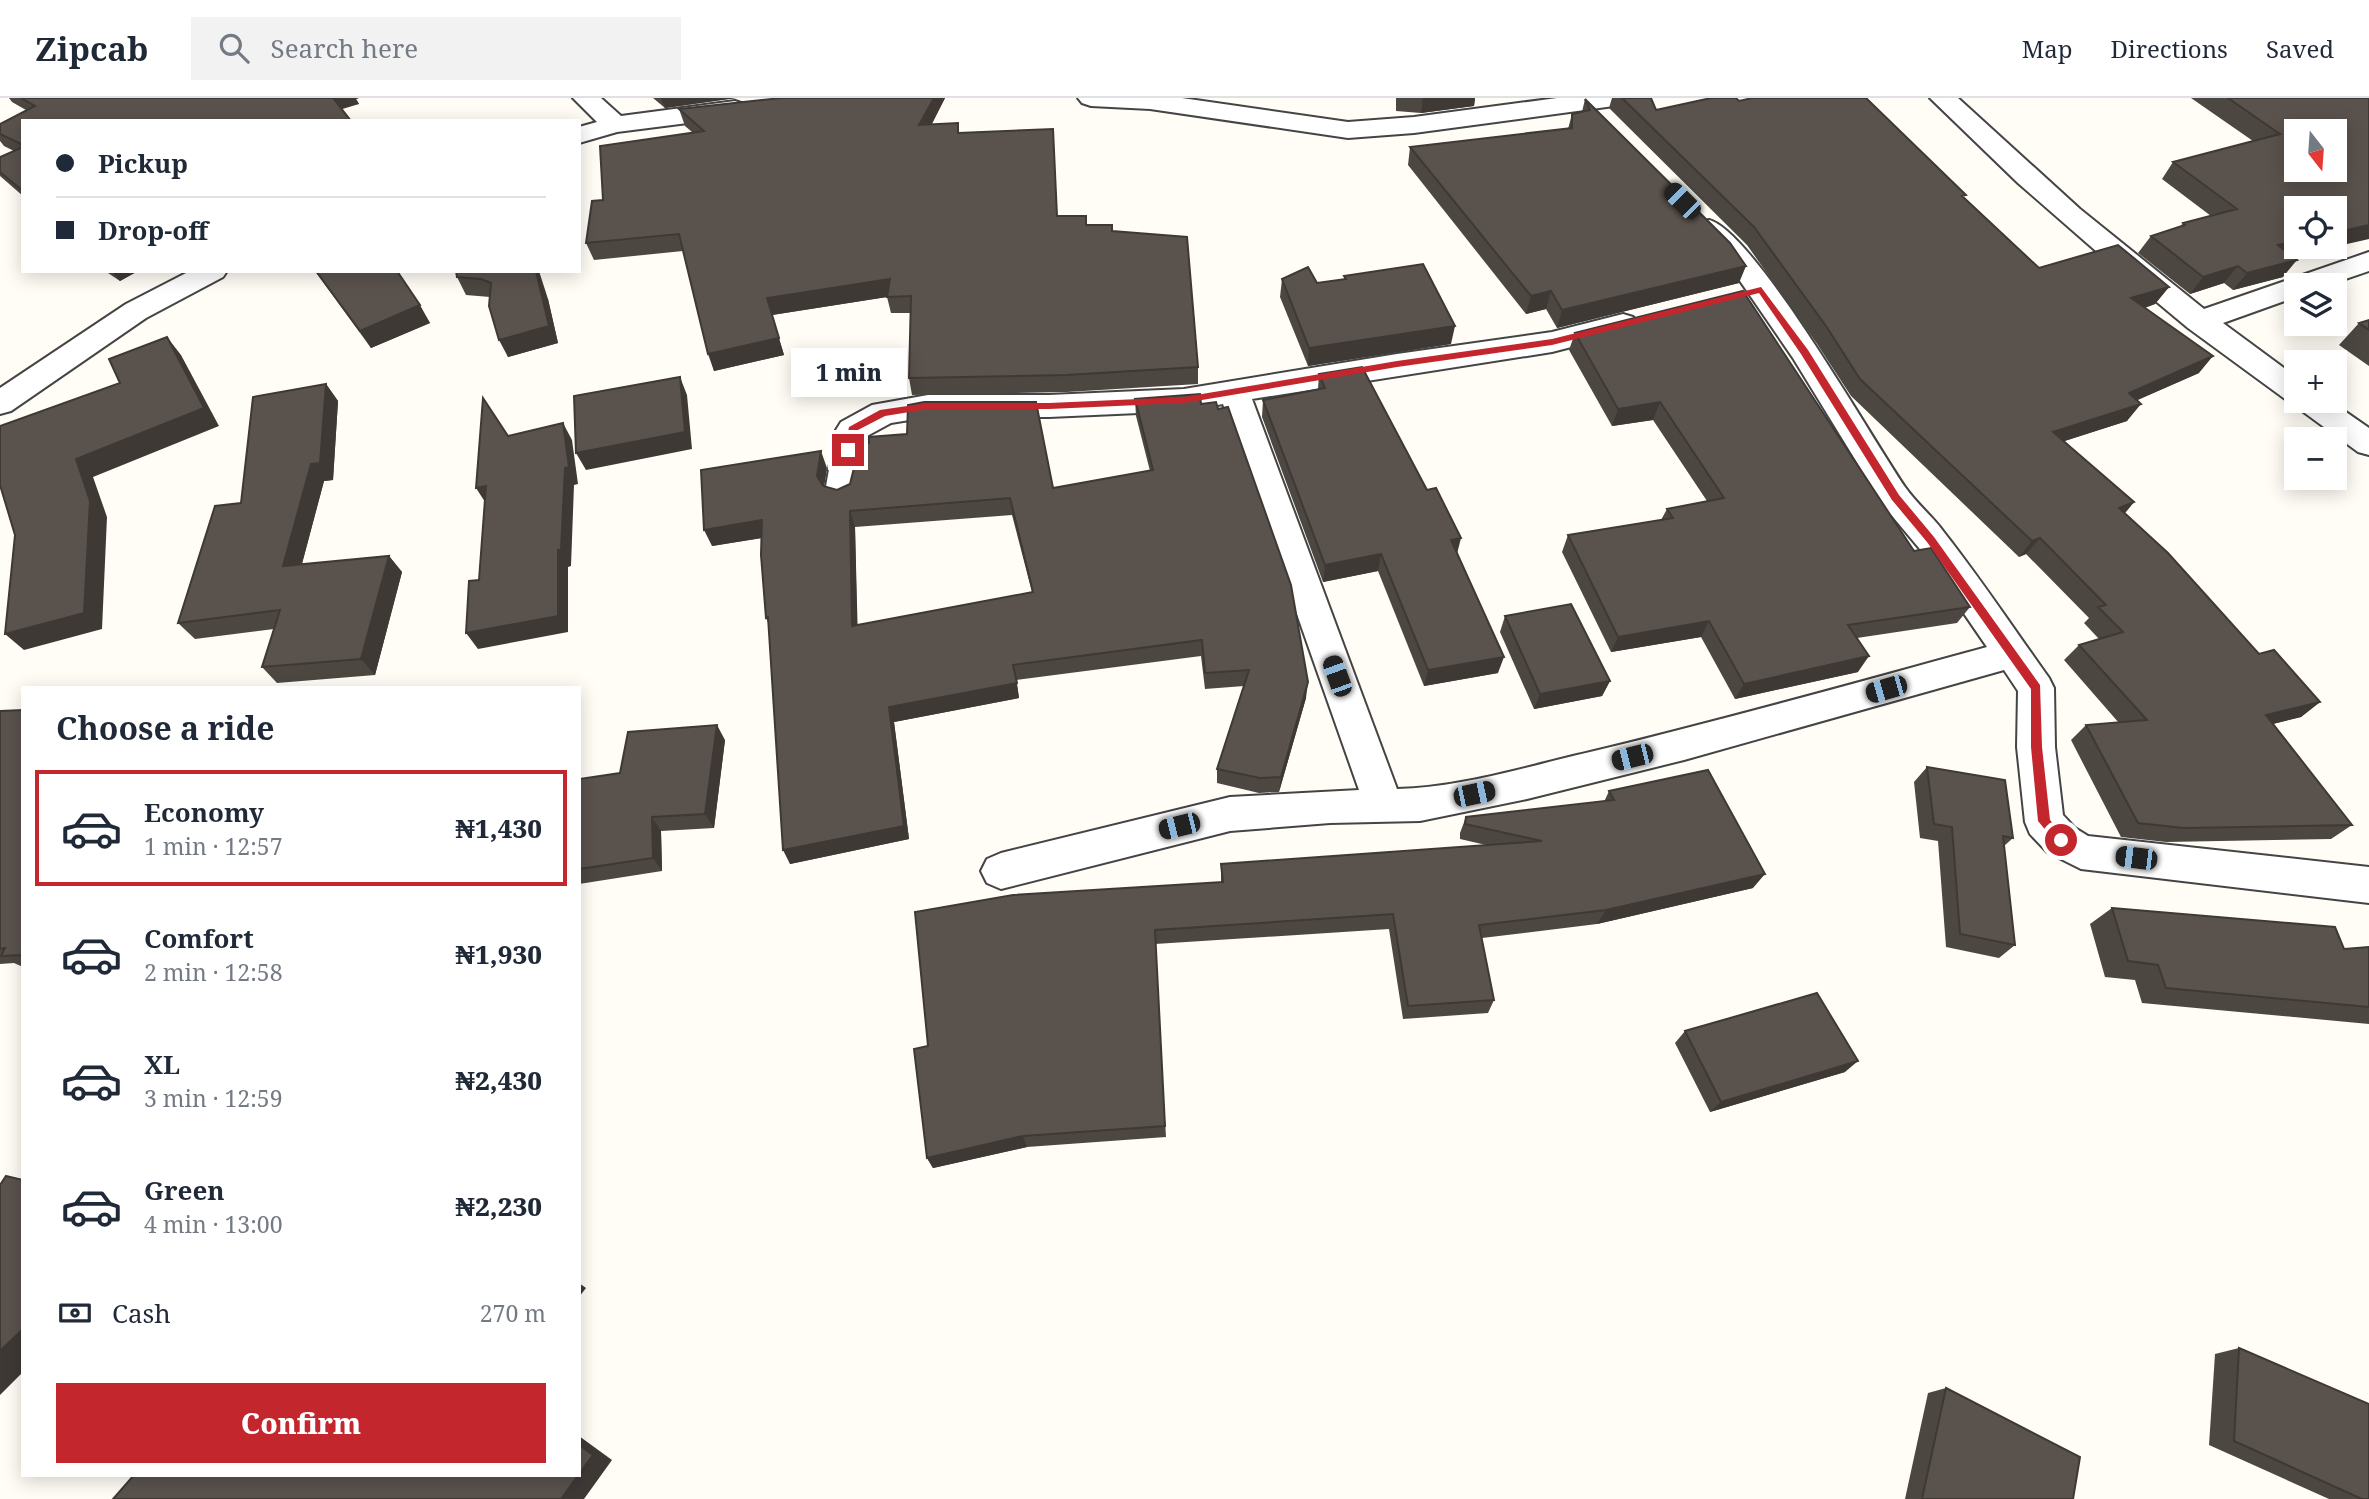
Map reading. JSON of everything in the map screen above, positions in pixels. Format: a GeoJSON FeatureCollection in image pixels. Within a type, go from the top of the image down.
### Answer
{"type":"FeatureCollection","features":[{"type":"Feature","properties":{"kind":"street"},"geometry":{"type":"LineString","coordinates":[[586,98],[615,125]]}},
{"type":"Feature","properties":{"kind":"street"},"geometry":{"type":"LineString","coordinates":[[1091,98],[1150,102],[1348,130],[1599,107]]}},
{"type":"Feature","properties":{"kind":"street"},"geometry":{"type":"LineString","coordinates":[[1943,98],[2063,211],[2198,321],[2284,382]]}},
{"type":"Feature","properties":{"kind":"street"},"geometry":{"type":"LineString","coordinates":[[581,134],[615,125],[709,111],[762,107]]}},
{"type":"Feature","properties":{"kind":"street"},"geometry":{"type":"LineString","coordinates":[[1686,205],[1735,253],[1748,293],[1804,352],[1895,497],[1931,539],[2036,688],[2036,747],[2044,821],[2061,840],[2081,852],[2369,885]]}},
{"type":"Feature","properties":{"kind":"street"},"geometry":{"type":"LineString","coordinates":[[2335,273],[2369,261]]}},
{"type":"Feature","properties":{"kind":"street"},"geometry":{"type":"LineString","coordinates":[[0,403],[136,311],[209,273]]}},
{"type":"Feature","properties":{"kind":"street"},"geometry":{"type":"LineString","coordinates":[[2198,321],[2284,291]]}},
{"type":"Feature","properties":{"kind":"street"},"geometry":{"type":"LineString","coordinates":[[841,492],[852,430],[883,413],[928,406],[1049,406],[1184,400],[1397,364],[1552,342],[1657,316]]}},
{"type":"Feature","properties":{"kind":"street"},"geometry":{"type":"LineString","coordinates":[[1234,391],[1384,806]]}},
{"type":"Feature","properties":{"kind":"street"},"geometry":{"type":"LineString","coordinates":[[2326,413],[2369,444]]}},
{"type":"Feature","properties":{"kind":"street"},"geometry":{"type":"LineString","coordinates":[[1001,871],[1230,814],[1420,805],[1684,745],[2012,654]]}},
{"type":"Feature","properties":{"kind":"building"},"geometry":{"type":"Polygon","coordinates":[[[21,98],[333,98],[349,119],[21,119],[21,144],[0,134],[0,124],[35,106],[21,98]]]}},
{"type":"Feature","properties":{"kind":"building"},"geometry":{"type":"Polygon","coordinates":[[[781,98],[934,98],[919,125],[958,123],[958,133],[1053,129],[1057,216],[1086,216],[1086,225],[1112,225],[1112,231],[1187,237],[1198,367],[1066,375],[909,378],[911,296],[887,297],[890,279],[767,298],[779,338],[708,354],[679,234],[586,243],[592,201],[603,200],[600,146],[704,131],[679,109],[781,98]]]}},
{"type":"Feature","properties":{"kind":"building"},"geometry":{"type":"Polygon","coordinates":[[[1622,98],[1651,98],[1656,110],[1711,98],[1736,98],[1739,101],[1752,98],[1866,98],[1966,195],[1962,196],[2039,268],[2118,245],[2169,287],[2131,298],[2213,356],[2129,393],[2141,404],[2053,432],[2134,502],[2119,508],[2168,553],[2259,654],[2274,650],[2320,702],[2266,715],[2352,825],[2184,828],[2138,823],[2086,725],[2147,720],[2079,645],[2123,632],[2098,607],[2106,605],[2040,538],[2032,541],[1860,379],[1826,326],[1754,227],[1622,98]]]}},
{"type":"Feature","properties":{"kind":"building"},"geometry":{"type":"Polygon","coordinates":[[[2228,98],[2369,98],[2369,225],[2347,230],[2347,196],[2284,196],[2284,244],[2278,245],[2284,250],[2284,259],[2297,260],[2247,273],[2238,266],[2203,277],[2151,236],[2185,225],[2183,223],[2237,209],[2173,162],[2280,134],[2228,98]]]}},
{"type":"Feature","properties":{"kind":"building"},"geometry":{"type":"Polygon","coordinates":[[[1585,99],[1730,243],[1746,266],[1562,310],[1551,291],[1531,296],[1410,147],[1572,128],[1572,114],[1590,110],[1585,99]]]}},
{"type":"Feature","properties":{"kind":"building"},"geometry":{"type":"Polygon","coordinates":[[[21,148],[21,189],[0,172],[0,157],[21,148]]]}},
{"type":"Feature","properties":{"kind":"building"},"geometry":{"type":"Polygon","coordinates":[[[1423,264],[1455,326],[1309,348],[1282,279],[1308,267],[1317,283],[1346,279],[1344,276],[1423,264]]]}},
{"type":"Feature","properties":{"kind":"building"},"geometry":{"type":"Polygon","coordinates":[[[317,273],[398,273],[420,305],[360,331],[317,273]]]}},
{"type":"Feature","properties":{"kind":"building"},"geometry":{"type":"Polygon","coordinates":[[[456,273],[536,273],[549,326],[499,340],[489,306],[491,283],[481,279],[457,277],[456,273]]]}},
{"type":"Feature","properties":{"kind":"building"},"geometry":{"type":"Polygon","coordinates":[[[1743,291],[1914,551],[1931,548],[1970,607],[1848,625],[1869,656],[1744,684],[1709,621],[1618,637],[1568,535],[1673,518],[1667,509],[1724,498],[1660,402],[1618,409],[1575,333],[1743,291]]]}},
{"type":"Feature","properties":{"kind":"building"},"geometry":{"type":"Polygon","coordinates":[[[2369,320],[2369,330],[2359,323],[2369,320]]]}},
{"type":"Feature","properties":{"kind":"building"},"geometry":{"type":"Polygon","coordinates":[[[167,337],[204,408],[76,459],[90,501],[84,613],[5,634],[15,535],[0,485],[0,426],[120,383],[109,359],[167,337]]]}},
{"type":"Feature","properties":{"kind":"building"},"geometry":{"type":"Polygon","coordinates":[[[1362,367],[1427,490],[1436,488],[1461,538],[1451,540],[1504,657],[1428,670],[1381,554],[1325,565],[1263,400],[1325,388],[1319,374],[1362,367]]]}},
{"type":"Feature","properties":{"kind":"building"},"geometry":{"type":"Polygon","coordinates":[[[680,377],[685,432],[576,453],[574,396],[680,377]]]}},
{"type":"Feature","properties":{"kind":"building"},"geometry":{"type":"Polygon","coordinates":[[[326,384],[320,463],[311,464],[283,566],[389,556],[361,659],[262,667],[280,610],[178,623],[215,506],[241,503],[253,397],[326,384]]]}},
{"type":"Feature","properties":{"kind":"building"},"geometry":{"type":"Polygon","coordinates":[[[1200,394],[1201,404],[1216,402],[1218,409],[1228,407],[1291,585],[1308,682],[1281,777],[1260,778],[1217,769],[1249,670],[1205,673],[1202,640],[1013,665],[1017,683],[889,707],[904,826],[783,850],[768,617],[766,618],[761,555],[762,520],[704,530],[701,470],[821,451],[817,476],[823,486],[837,490],[850,484],[860,444],[869,443],[869,437],[907,434],[908,405],[924,402],[1036,402],[1053,488],[1153,470],[1135,399],[1200,394]],[[1010,498],[850,511],[852,626],[1033,592],[1010,498]]]}},
{"type":"Feature","properties":{"kind":"building"},"geometry":{"type":"Polygon","coordinates":[[[483,398],[508,436],[563,423],[569,467],[565,468],[561,550],[558,550],[558,616],[466,633],[469,581],[479,580],[486,486],[476,488],[483,398]]]}},
{"type":"Feature","properties":{"kind":"building"},"geometry":{"type":"Polygon","coordinates":[[[1571,604],[1610,681],[1540,694],[1505,616],[1571,604]]]}},
{"type":"Feature","properties":{"kind":"building"},"geometry":{"type":"Polygon","coordinates":[[[21,710],[21,955],[1,956],[5,948],[0,949],[0,711],[21,710]]]}},
{"type":"Feature","properties":{"kind":"building"},"geometry":{"type":"Polygon","coordinates":[[[717,725],[705,814],[652,817],[653,858],[581,869],[581,779],[620,773],[628,732],[717,725]]]}},
{"type":"Feature","properties":{"kind":"building"},"geometry":{"type":"Polygon","coordinates":[[[1927,767],[2005,780],[2013,838],[2003,836],[2015,945],[1960,934],[1952,827],[1934,824],[1927,767]]]}},
{"type":"Feature","properties":{"kind":"building"},"geometry":{"type":"Polygon","coordinates":[[[1708,770],[1765,874],[1606,910],[1479,925],[1494,1000],[1408,1006],[1393,914],[1155,930],[1165,1126],[1023,1136],[927,1158],[914,1049],[928,1046],[915,912],[1013,895],[1223,882],[1221,864],[1542,841],[1465,824],[1466,817],[1614,800],[1609,791],[1708,770]]]}},
{"type":"Feature","properties":{"kind":"building"},"geometry":{"type":"Polygon","coordinates":[[[2112,908],[2335,927],[2344,949],[2369,947],[2369,1007],[2166,988],[2158,965],[2128,961],[2112,908]]]}},
{"type":"Feature","properties":{"kind":"building"},"geometry":{"type":"Polygon","coordinates":[[[1817,993],[1858,1061],[1721,1102],[1685,1031],[1817,993]]]}},
{"type":"Feature","properties":{"kind":"building"},"geometry":{"type":"Polygon","coordinates":[[[6,1176],[21,1180],[21,1331],[0,1351],[0,1185],[6,1176]]]}},
{"type":"Feature","properties":{"kind":"building"},"geometry":{"type":"Polygon","coordinates":[[[2239,1348],[2369,1404],[2369,1499],[2362,1499],[2234,1441],[2239,1348]]]}},
{"type":"Feature","properties":{"kind":"building"},"geometry":{"type":"Polygon","coordinates":[[[1946,1388],[2080,1457],[2073,1499],[1922,1499],[1946,1388]]]}},
{"type":"Feature","properties":{"kind":"building"},"geometry":{"type":"Polygon","coordinates":[[[581,1446],[593,1455],[581,1471],[581,1446]]]}},
{"type":"Feature","properties":{"kind":"building"},"geometry":{"type":"Polygon","coordinates":[[[132,1477],[577,1477],[561,1499],[113,1499],[132,1477]]]}},
{"type":"Feature","properties":{"kind":"route"},"geometry":{"type":"LineString","coordinates":[[848,450],[852,430],[883,413],[928,406],[1049,406],[1184,400],[1397,364],[1552,342],[1761,290],[1804,352],[1895,497],[1931,539],[2036,688],[2036,747],[2044,821],[2061,840]]}}]}
